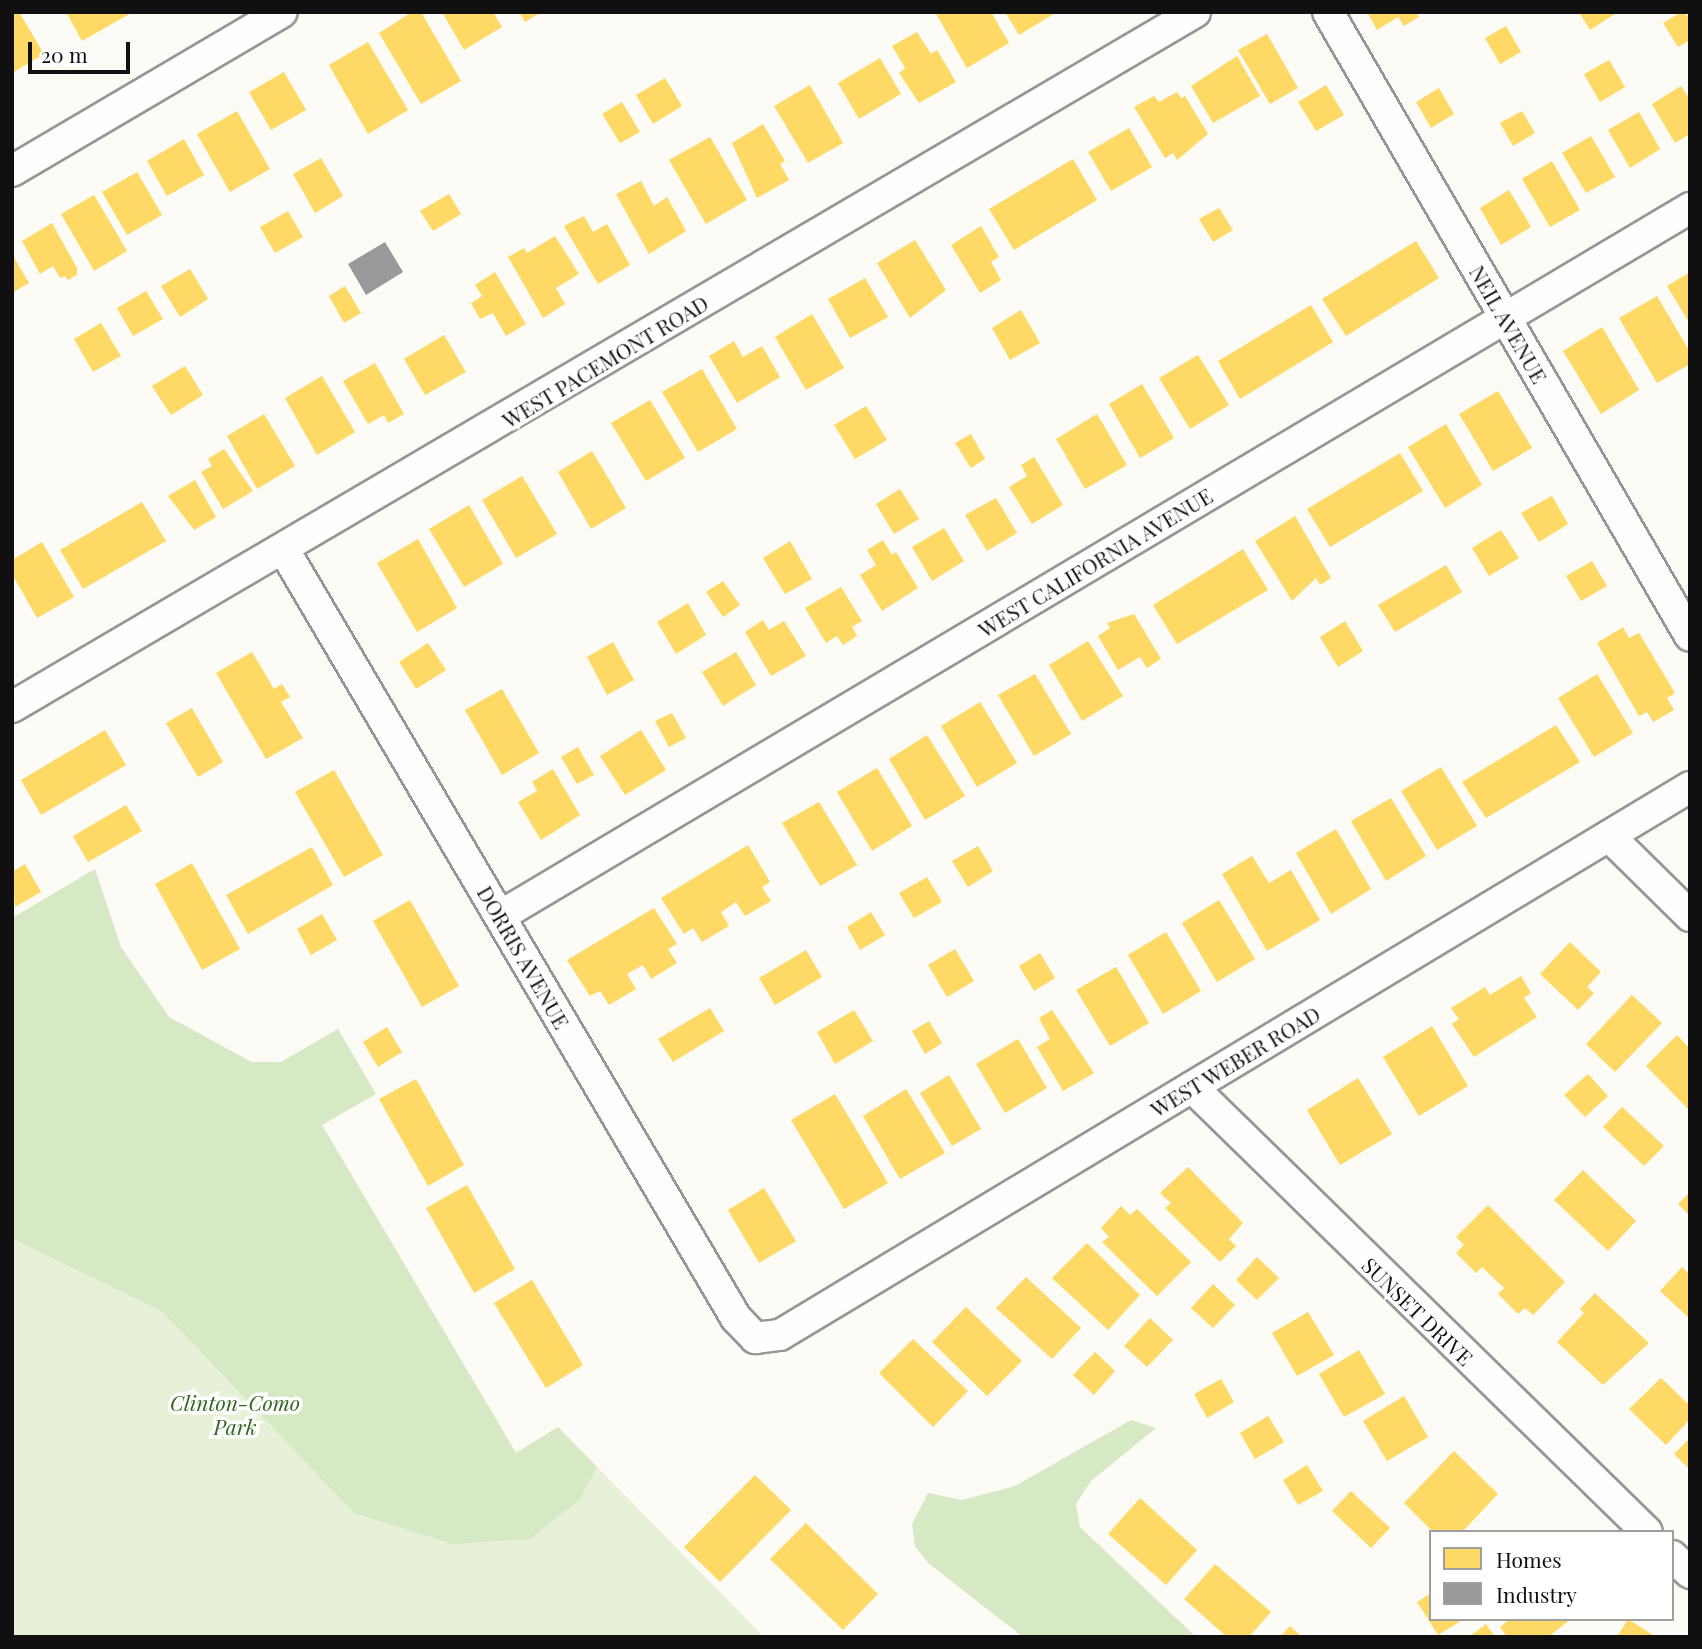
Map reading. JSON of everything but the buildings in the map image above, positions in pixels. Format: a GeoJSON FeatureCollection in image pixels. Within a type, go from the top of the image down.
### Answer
{"type":"FeatureCollection","features":[{"type":"Feature","properties":{"kind":"street"},"geometry":{"type":"LineString","coordinates":[[12,171],[282,12]]}},
{"type":"Feature","properties":{"kind":"street","name":"WEST PACEMONT ROAD"},"geometry":{"type":"LineString","coordinates":[[12,707],[284,550],[1195,12]]}},
{"type":"Feature","properties":{"kind":"street","name":"NEIL AVENUE"},"geometry":{"type":"LineString","coordinates":[[1328,12],[1690,636]]}},
{"type":"Feature","properties":{"kind":"street","name":"WEST CALIFORNIA AVENUE"},"geometry":{"type":"LineString","coordinates":[[500,916],[1690,208]]}},
{"type":"Feature","properties":{"kind":"street","name":"DORRIS AVENUE"},"geometry":{"type":"LineString","coordinates":[[284,550],[736,1318],[755,1338],[780,1335]]}},
{"type":"Feature","properties":{"kind":"street","name":"WEST WEBER ROAD"},"geometry":{"type":"LineString","coordinates":[[780,1335],[1690,787]]}},
{"type":"Feature","properties":{"kind":"street"},"geometry":{"type":"LineString","coordinates":[[1609,836],[1690,916]]}},
{"type":"Feature","properties":{"kind":"street","name":"SUNSET DRIVE"},"geometry":{"type":"LineString","coordinates":[[1192,1087],[1645,1530]]}},
{"type":"Feature","properties":{"kind":"street"},"geometry":{"type":"LineString","coordinates":[[1674,1558],[1690,1573]]}},
{"type":"Feature","properties":{"kind":"green space"},"geometry":{"type":"Polygon","coordinates":[[[95,869],[121,947],[169,1017],[252,1062],[281,1062],[338,1029],[376,1094],[322,1125],[516,1453],[558,1427],[597,1467],[580,1499],[530,1539],[453,1544],[354,1513],[163,1312],[12,1238],[12,918],[95,869]]]}},
{"type":"Feature","properties":{"kind":"green space","name":"Clinton-Como Park"},"geometry":{"type":"Polygon","coordinates":[[[12,964],[222,1184],[322,1125],[516,1453],[558,1427],[764,1637],[12,1637],[12,964]]]}},
{"type":"Feature","properties":{"kind":"green space"},"geometry":{"type":"Polygon","coordinates":[[[1131,1420],[1156,1428],[1091,1481],[1076,1504],[1080,1527],[1196,1637],[1023,1637],[928,1563],[915,1546],[912,1524],[928,1493],[962,1500],[1015,1486],[1131,1420]]]}}]}
